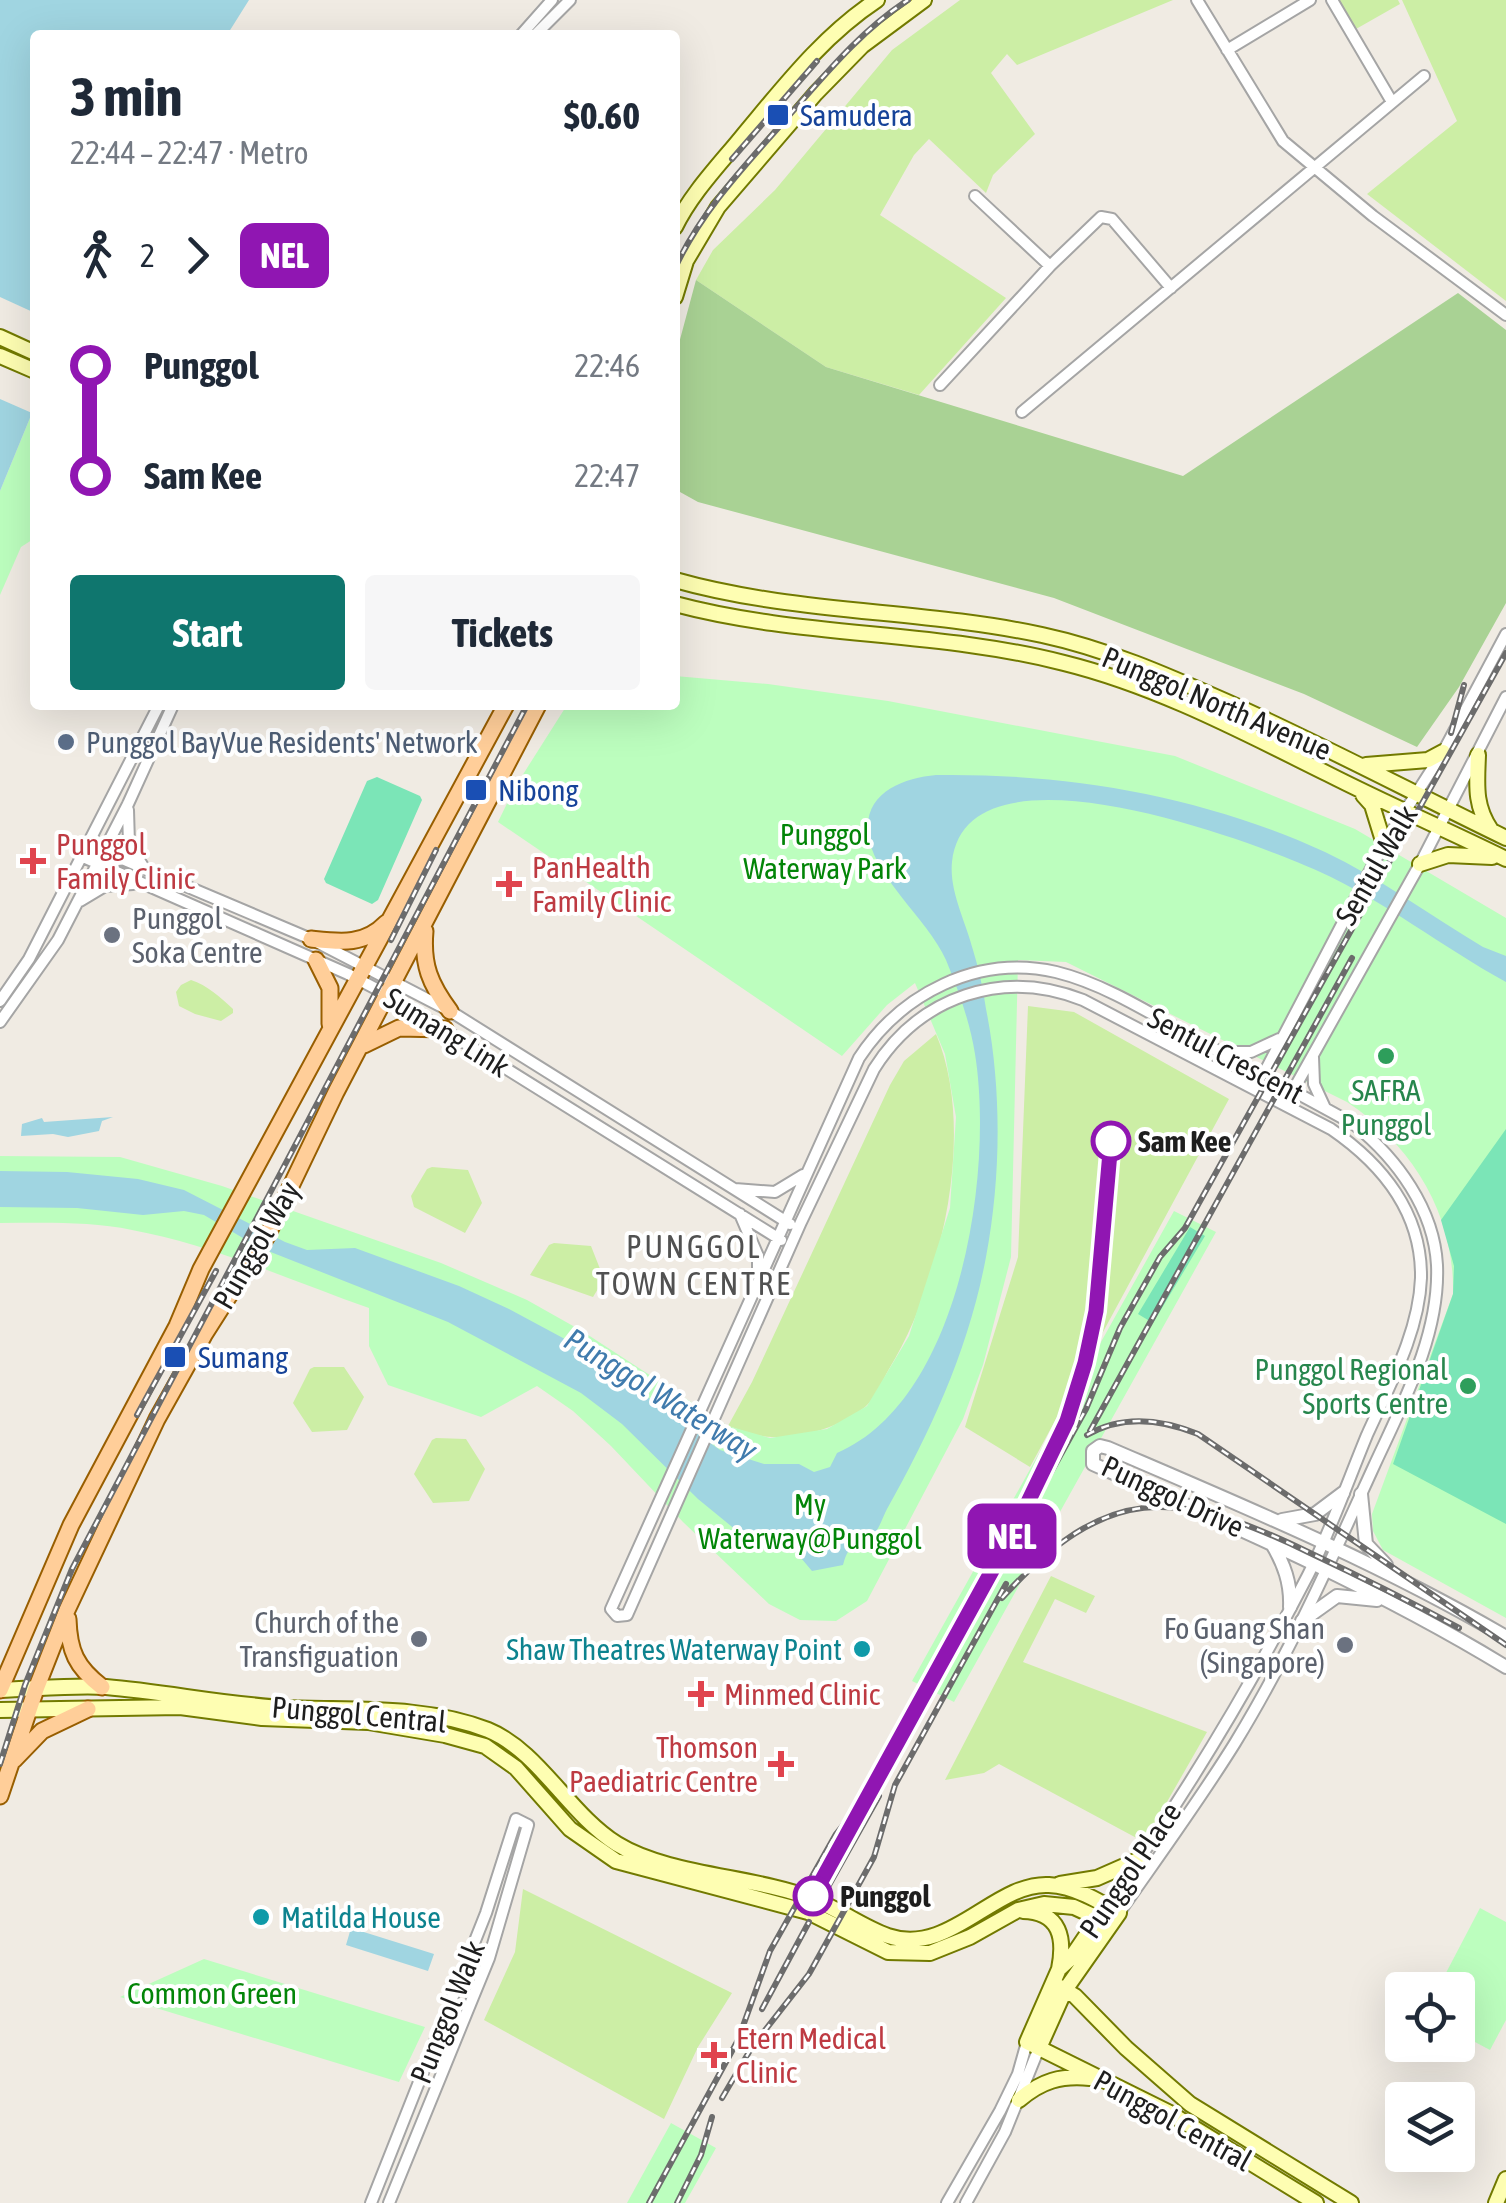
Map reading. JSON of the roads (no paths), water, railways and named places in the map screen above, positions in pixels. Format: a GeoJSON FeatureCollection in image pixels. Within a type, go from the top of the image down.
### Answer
{"type":"FeatureCollection","features":[{"type":"Feature","properties":{"kind":"main road"},"geometry":{"type":"LineString","coordinates":[[680,217],[703,183],[806,61],[842,26],[878,0]]}},
{"type":"Feature","properties":{"kind":"main road"},"geometry":{"type":"LineString","coordinates":[[680,281],[686,261],[718,207],[816,93],[862,46],[924,0]]}},
{"type":"Feature","properties":{"kind":"main road"},"geometry":{"type":"LineString","coordinates":[[0,337],[30,351]]}},
{"type":"Feature","properties":{"kind":"main road"},"geometry":{"type":"LineString","coordinates":[[0,356],[30,369]]}},
{"type":"Feature","properties":{"kind":"main road","name":"Punggol North Avenue"},"geometry":{"type":"LineString","coordinates":[[680,581],[802,606],[1042,635],[1108,653],[1152,668],[1499,835]]}},
{"type":"Feature","properties":{"kind":"main road","name":"Punggol North Avenue"},"geometry":{"type":"LineString","coordinates":[[680,605],[764,623],[969,645],[1067,664],[1144,688],[1237,729],[1504,858]]}},
{"type":"Feature","properties":{"kind":"main road","name":"Punggol Way"},"geometry":{"type":"LineString","coordinates":[[0,1690],[71,1525],[177,1326],[201,1269],[503,710]]}},
{"type":"Feature","properties":{"kind":"main road","name":"Punggol Way"},"geometry":{"type":"LineString","coordinates":[[0,1796],[67,1610],[157,1420],[204,1335],[267,1236],[359,1048],[535,710]]}},
{"type":"Feature","properties":{"kind":"main road"},"geometry":{"type":"LineString","coordinates":[[1360,765],[1428,760],[1444,752]]}},
{"type":"Feature","properties":{"kind":"main road"},"geometry":{"type":"LineString","coordinates":[[1478,755],[1476,800],[1480,814],[1499,835]]}},
{"type":"Feature","properties":{"kind":"main road"},"geometry":{"type":"LineString","coordinates":[[1357,788],[1372,805],[1384,844]]}},
{"type":"Feature","properties":{"kind":"main road"},"geometry":{"type":"LineString","coordinates":[[1420,864],[1448,854],[1504,858]]}},
{"type":"Feature","properties":{"kind":"main road"},"geometry":{"type":"LineString","coordinates":[[311,939],[346,943],[357,940],[378,931],[394,913]]}},
{"type":"Feature","properties":{"kind":"main road"},"geometry":{"type":"LineString","coordinates":[[426,922],[426,970],[432,987],[450,1011]]}},
{"type":"Feature","properties":{"kind":"main road"},"geometry":{"type":"LineString","coordinates":[[316,960],[328,980],[332,997],[329,1028]]}},
{"type":"Feature","properties":{"kind":"main road"},"geometry":{"type":"LineString","coordinates":[[359,1048],[399,1028],[445,1029]]}},
{"type":"Feature","properties":{"kind":"main road"},"geometry":{"type":"LineString","coordinates":[[67,1610],[69,1647],[76,1664],[102,1687]]}},
{"type":"Feature","properties":{"kind":"main road"},"geometry":{"type":"LineString","coordinates":[[0,1659],[24,1632]]}},
{"type":"Feature","properties":{"kind":"main road","name":"Punggol Central"},"geometry":{"type":"LineString","coordinates":[[0,1690],[102,1687],[284,1708],[408,1712],[490,1731],[522,1751],[594,1828],[630,1851],[815,1900],[891,1937],[921,1937],[952,1929],[1015,1894],[1083,1882],[1138,1860]]}},
{"type":"Feature","properties":{"kind":"main road","name":"Punggol Central"},"geometry":{"type":"LineString","coordinates":[[0,1710],[180,1707],[274,1718],[368,1722],[414,1728],[485,1746],[516,1768],[570,1830],[616,1861],[808,1912],[888,1952],[930,1952],[1018,1910],[1044,1904],[1109,1915]]}},
{"type":"Feature","properties":{"kind":"main road"},"geometry":{"type":"LineString","coordinates":[[12,1762],[48,1727],[88,1710]]}},
{"type":"Feature","properties":{"kind":"main road"},"geometry":{"type":"LineString","coordinates":[[1050,1885],[1076,1891],[1109,1915]]}},
{"type":"Feature","properties":{"kind":"main road"},"geometry":{"type":"LineString","coordinates":[[1018,1910],[1033,1911],[1053,1923],[1063,1942],[1059,1981]]}},
{"type":"Feature","properties":{"kind":"main road","name":"Punggol Place"},"geometry":{"type":"LineString","coordinates":[[1059,1981],[1109,1915]]}},
{"type":"Feature","properties":{"kind":"main road","name":"Punggol Place"},"geometry":{"type":"LineString","coordinates":[[1033,2045],[1059,1981],[1084,1940],[1109,1915]]}},
{"type":"Feature","properties":{"kind":"main road","name":"Punggol Central"},"geometry":{"type":"LineString","coordinates":[[1059,1981],[1190,2104],[1350,2203]]}},
{"type":"Feature","properties":{"kind":"main road","name":"Punggol Central"},"geometry":{"type":"LineString","coordinates":[[1033,2045],[1168,2112],[1316,2203]]}},
{"type":"Feature","properties":{"kind":"main road"},"geometry":{"type":"LineString","coordinates":[[1019,2100],[1051,2080],[1073,2076],[1100,2079]]}},
{"type":"Feature","properties":{"kind":"main road"},"geometry":{"type":"LineString","coordinates":[[1166,2085],[1159,2101],[1168,2112]]}},
{"type":"Feature","properties":{"kind":"main road"},"geometry":{"type":"LineString","coordinates":[[1496,2203],[1506,2179]]}},
{"type":"Feature","properties":{"kind":"street"},"geometry":{"type":"LineString","coordinates":[[532,30],[552,0]]}},
{"type":"Feature","properties":{"kind":"street"},"geometry":{"type":"LineString","coordinates":[[534,30],[570,0]]}},
{"type":"Feature","properties":{"kind":"street"},"geometry":{"type":"LineString","coordinates":[[1197,0],[1283,142],[1506,316]]}},
{"type":"Feature","properties":{"kind":"street"},"geometry":{"type":"LineString","coordinates":[[1227,50],[1310,0]]}},
{"type":"Feature","properties":{"kind":"street"},"geometry":{"type":"LineString","coordinates":[[1332,0],[1392,102]]}},
{"type":"Feature","properties":{"kind":"street"},"geometry":{"type":"LineString","coordinates":[[1022,412],[1424,76]]}},
{"type":"Feature","properties":{"kind":"street"},"geometry":{"type":"LineString","coordinates":[[975,196],[1050,266]]}},
{"type":"Feature","properties":{"kind":"street"},"geometry":{"type":"LineString","coordinates":[[940,385],[1050,266],[1106,218],[1170,288]]}},
{"type":"Feature","properties":{"kind":"street","name":"Sentul Walk"},"geometry":{"type":"LineString","coordinates":[[1260,1076],[1384,844],[1444,752],[1506,634]]}},
{"type":"Feature","properties":{"kind":"street","name":"Sentul Walk"},"geometry":{"type":"LineString","coordinates":[[1284,1105],[1420,864],[1506,696]]}},
{"type":"Feature","properties":{"kind":"street"},"geometry":{"type":"LineString","coordinates":[[0,1001],[29,959],[156,710]]}},
{"type":"Feature","properties":{"kind":"street"},"geometry":{"type":"LineString","coordinates":[[0,1022],[58,940],[128,804],[171,710]]}},
{"type":"Feature","properties":{"kind":"street"},"geometry":{"type":"LineString","coordinates":[[128,804],[130,844],[148,872]]}},
{"type":"Feature","properties":{"kind":"street","name":"Sumang Link"},"geometry":{"type":"LineString","coordinates":[[86,851],[102,852],[311,939],[392,988],[450,1011],[798,1229]]}},
{"type":"Feature","properties":{"kind":"street","name":"Sumang Link"},"geometry":{"type":"LineString","coordinates":[[86,851],[97,864],[144,885],[316,960],[362,972]]}},
{"type":"Feature","properties":{"kind":"street"},"geometry":{"type":"LineString","coordinates":[[76,904],[105,886],[144,885]]}},
{"type":"Feature","properties":{"kind":"street","name":"Sentul Crescent"},"geometry":{"type":"LineString","coordinates":[[778,1238],[844,1089],[874,1038],[916,998],[958,978],[1014,968],[1058,973],[1094,986],[1325,1108],[1355,1126],[1398,1166],[1416,1196],[1433,1238],[1437,1262],[1437,1288],[1428,1339],[1361,1494],[1330,1544]]}},
{"type":"Feature","properties":{"kind":"street","name":"Sumang Link"},"geometry":{"type":"LineString","coordinates":[[392,988],[445,1029],[790,1246]]}},
{"type":"Feature","properties":{"kind":"street","name":"Sentul Crescent"},"geometry":{"type":"LineString","coordinates":[[790,1246],[886,1050],[916,1020],[965,994],[988,988],[1050,988],[1083,1000],[1332,1129],[1367,1156],[1394,1187],[1407,1211],[1421,1275],[1410,1333],[1343,1493],[1330,1544]]}},
{"type":"Feature","properties":{"kind":"street"},"geometry":{"type":"LineString","coordinates":[[1220,1052],[1251,1052],[1280,1039]]}},
{"type":"Feature","properties":{"kind":"street"},"geometry":{"type":"LineString","coordinates":[[1312,1055],[1314,1084],[1325,1108]]}},
{"type":"Feature","properties":{"kind":"street"},"geometry":{"type":"LineString","coordinates":[[1260,1076],[1269,1098]]}},
{"type":"Feature","properties":{"kind":"street"},"geometry":{"type":"LineString","coordinates":[[729,1188],[775,1192],[798,1180],[810,1168]]}},
{"type":"Feature","properties":{"kind":"street"},"geometry":{"type":"LineString","coordinates":[[740,1213],[758,1256],[758,1279]]}},
{"type":"Feature","properties":{"kind":"street"},"geometry":{"type":"LineString","coordinates":[[778,1238],[644,1532],[611,1610],[617,1616],[627,1615],[790,1246]]}},
{"type":"Feature","properties":{"kind":"street","name":"Punggol Drive"},"geometry":{"type":"LineString","coordinates":[[1506,1637],[1400,1577],[1280,1521],[1108,1448],[1100,1446],[1093,1452],[1093,1464],[1270,1541],[1506,1667]]}},
{"type":"Feature","properties":{"kind":"street"},"geometry":{"type":"LineString","coordinates":[[1280,1521],[1316,1514],[1343,1493]]}},
{"type":"Feature","properties":{"kind":"street"},"geometry":{"type":"LineString","coordinates":[[1361,1494],[1366,1544],[1400,1577]]}},
{"type":"Feature","properties":{"kind":"street"},"geometry":{"type":"LineString","coordinates":[[1270,1541],[1285,1570],[1291,1590],[1290,1607]]}},
{"type":"Feature","properties":{"kind":"street","name":"Punggol Place"},"geometry":{"type":"LineString","coordinates":[[1109,1915],[1234,1744],[1302,1621],[1330,1544]]}},
{"type":"Feature","properties":{"kind":"street","name":"Punggol Place"},"geometry":{"type":"LineString","coordinates":[[1109,1915],[1138,1860],[1218,1736],[1290,1607],[1320,1566]]}},
{"type":"Feature","properties":{"kind":"street"},"geometry":{"type":"LineString","coordinates":[[1302,1621],[1337,1596],[1385,1600]]}},
{"type":"Feature","properties":{"kind":"street","name":"Punggol Walk"},"geometry":{"type":"LineString","coordinates":[[370,2203],[486,1913],[516,1819],[528,1826],[489,1958],[389,2203]]}},
{"type":"Feature","properties":{"kind":"street","name":"Punggol Place"},"geometry":{"type":"LineString","coordinates":[[966,2203],[1019,2100],[1033,2045]]}},
{"type":"Feature","properties":{"kind":"street","name":"Punggol Place"},"geometry":{"type":"LineString","coordinates":[[947,2203],[1033,2045]]}},
{"type":"Feature","properties":{"kind":"water"},"geometry":{"type":"Polygon","coordinates":[[[0,0],[249,0],[230,30],[30,30],[30,311],[0,297],[0,0]]]}},
{"type":"Feature","properties":{"kind":"water"},"geometry":{"type":"Polygon","coordinates":[[[0,399],[30,412],[30,418],[0,491],[0,399]]]}},
{"type":"Feature","properties":{"kind":"water"},"geometry":{"type":"Polygon","coordinates":[[[936,775],[1036,778],[1135,792],[1183,802],[1279,833],[1345,862],[1483,947],[1506,956],[1506,982],[1343,883],[1284,857],[1176,821],[1115,807],[1056,800],[1006,805],[969,824],[952,862],[952,873],[981,979],[995,1070],[997,1165],[986,1257],[970,1324],[934,1418],[877,1530],[851,1548],[843,1565],[812,1571],[790,1545],[765,1535],[742,1535],[698,1499],[622,1424],[581,1393],[448,1322],[258,1247],[204,1215],[184,1211],[143,1215],[77,1208],[0,1207],[0,1171],[138,1179],[184,1190],[285,1242],[307,1250],[355,1248],[509,1309],[576,1345],[720,1450],[764,1464],[799,1464],[814,1472],[830,1467],[837,1453],[879,1425],[914,1385],[940,1335],[960,1278],[972,1218],[980,1103],[970,1030],[938,944],[878,864],[868,831],[873,806],[880,797],[900,784],[936,775]]]}},
{"type":"Feature","properties":{"kind":"water"},"geometry":{"type":"Polygon","coordinates":[[[113,1117],[102,1121],[99,1131],[68,1137],[21,1136],[22,1124],[42,1118],[44,1122],[113,1117]]]}},
{"type":"Feature","properties":{"kind":"water"},"geometry":{"type":"Polygon","coordinates":[[[351,1928],[434,1954],[428,1971],[346,1945],[351,1928]]]}},
{"type":"Feature","properties":{"kind":"railway"},"geometry":{"type":"LineString","coordinates":[[680,258],[711,208],[755,154],[843,55],[908,0]]}},
{"type":"Feature","properties":{"kind":"railway"},"geometry":{"type":"LineString","coordinates":[[732,159],[817,61]]}},
{"type":"Feature","properties":{"kind":"railway"},"geometry":{"type":"LineString","coordinates":[[649,2203],[738,2040],[770,1951],[836,1834],[884,1774],[1086,1409],[1120,1328],[1160,1257],[1185,1228],[1506,653]]}},
{"type":"Feature","properties":{"kind":"railway"},"geometry":{"type":"LineString","coordinates":[[1451,733],[1464,685]]}},
{"type":"Feature","properties":{"kind":"railway"},"geometry":{"type":"LineString","coordinates":[[0,1764],[25,1685],[72,1569],[524,710]]}},
{"type":"Feature","properties":{"kind":"railway"},"geometry":{"type":"LineString","coordinates":[[391,940],[436,850]]}},
{"type":"Feature","properties":{"kind":"railway"},"geometry":{"type":"LineString","coordinates":[[1090,1431],[1352,958]]}},
{"type":"Feature","properties":{"kind":"railway"},"geometry":{"type":"LineString","coordinates":[[137,1415],[216,1271]]}},
{"type":"Feature","properties":{"kind":"railway"},"geometry":{"type":"LineString","coordinates":[[1087,1435],[1114,1424],[1142,1421],[1198,1434],[1506,1645]]}},
{"type":"Feature","properties":{"kind":"railway"},"geometry":{"type":"LineString","coordinates":[[1002,1598],[1075,1534],[1109,1516],[1144,1508],[1180,1508],[1261,1531],[1459,1628]]}},
{"type":"Feature","properties":{"kind":"railway"},"geometry":{"type":"LineString","coordinates":[[722,2098],[752,2047],[809,1974],[874,1857],[895,1785],[1006,1584]]}},
{"type":"Feature","properties":{"kind":"railway"},"geometry":{"type":"LineString","coordinates":[[829,1885],[879,1796]]}},
{"type":"Feature","properties":{"kind":"railway"},"geometry":{"type":"LineString","coordinates":[[762,2009],[809,1922]]}},
{"type":"Feature","properties":{"kind":"railway"},"geometry":{"type":"LineString","coordinates":[[677,2203],[701,2155],[712,2117]]}},
{"type":"Feature","properties":{"kind":"metro line","name":"NEL"},"geometry":{"type":"LineString","coordinates":[[813,1896],[1044,1476],[1067,1421],[1096,1311],[1111,1141]]}},
{"type":"Feature","properties":{"kind":"place","name":"Samudera"},"geometry":{"type":"Point","coordinates":[778,115]}},
{"type":"Feature","properties":{"kind":"place","name":"Punggol BayVue Residents' Network"},"geometry":{"type":"Point","coordinates":[66,742]}},
{"type":"Feature","properties":{"kind":"place","name":"Nibong"},"geometry":{"type":"Point","coordinates":[476,790]}},
{"type":"Feature","properties":{"kind":"place","name":"Punggol Family Clinic"},"geometry":{"type":"Point","coordinates":[33,861]}},
{"type":"Feature","properties":{"kind":"place","name":"PanHealth Family Clinic"},"geometry":{"type":"Point","coordinates":[509,884]}},
{"type":"Feature","properties":{"kind":"place","name":"Punggol Soka Centre"},"geometry":{"type":"Point","coordinates":[112,935]}},
{"type":"Feature","properties":{"kind":"place","name":"SAFRA Punggol"},"geometry":{"type":"Point","coordinates":[1386,1056]}},
{"type":"Feature","properties":{"kind":"place","name":"Sam Kee"},"geometry":{"type":"Point","coordinates":[1111,1141]}},
{"type":"Feature","properties":{"kind":"place","name":"Sumang"},"geometry":{"type":"Point","coordinates":[175,1357]}},
{"type":"Feature","properties":{"kind":"place","name":"Punggol Regional Sports Centre"},"geometry":{"type":"Point","coordinates":[1468,1386]}},
{"type":"Feature","properties":{"kind":"place","name":"Church of the Transfiguation"},"geometry":{"type":"Point","coordinates":[419,1639]}},
{"type":"Feature","properties":{"kind":"place","name":"Fo Guang Shan (Singapore)"},"geometry":{"type":"Point","coordinates":[1345,1645]}},
{"type":"Feature","properties":{"kind":"place","name":"Shaw Theatres Waterway Point"},"geometry":{"type":"Point","coordinates":[862,1649]}},
{"type":"Feature","properties":{"kind":"place","name":"Minmed Clinic"},"geometry":{"type":"Point","coordinates":[701,1694]}},
{"type":"Feature","properties":{"kind":"place","name":"Thomson Paediatric Centre"},"geometry":{"type":"Point","coordinates":[781,1764]}},
{"type":"Feature","properties":{"kind":"place","name":"Punggol"},"geometry":{"type":"Point","coordinates":[813,1896]}},
{"type":"Feature","properties":{"kind":"place","name":"Matilda House"},"geometry":{"type":"Point","coordinates":[261,1917]}},
{"type":"Feature","properties":{"kind":"place","name":"Etern Medical Clinic"},"geometry":{"type":"Point","coordinates":[714,2055]}},
{"type":"Feature","properties":{"kind":"district","name":"PUNGGOL TOWN CENTRE"},"geometry":{"type":"Point","coordinates":[694,1264]}},
{"type":"Feature","properties":{"kind":"park label","name":"Punggol Waterway Park"},"geometry":{"type":"Point","coordinates":[825,851]}},
{"type":"Feature","properties":{"kind":"park label","name":"My Waterway@Punggol"},"geometry":{"type":"Point","coordinates":[810,1521]}},
{"type":"Feature","properties":{"kind":"park label","name":"Common Green"},"geometry":{"type":"Point","coordinates":[212,1993]}},
{"type":"Feature","properties":{"kind":"water label","name":"Punggol Waterway"},"geometry":{"type":"Point","coordinates":[661,1394]}}]}
